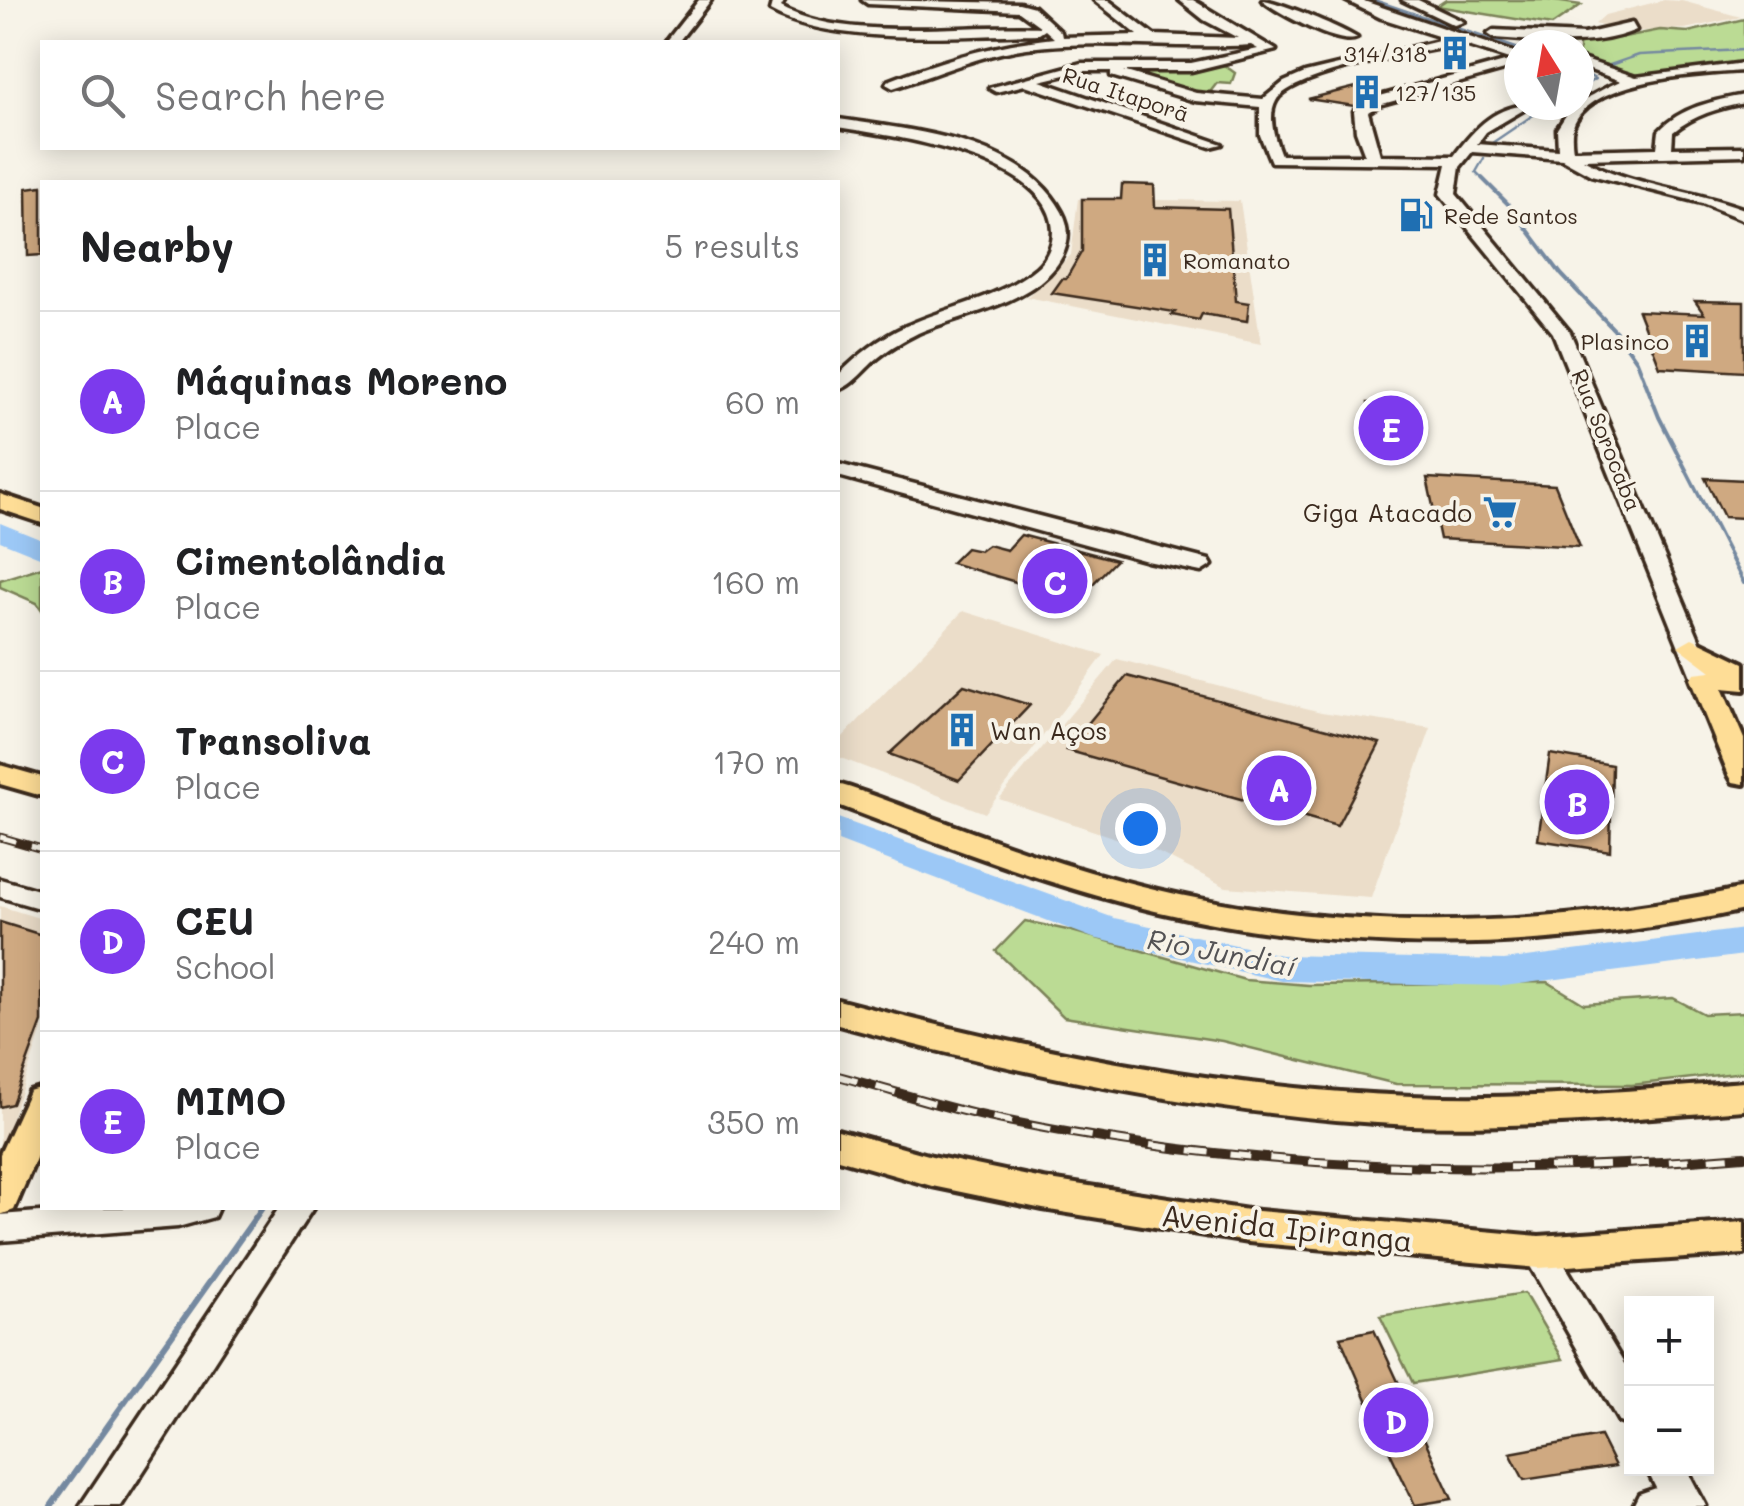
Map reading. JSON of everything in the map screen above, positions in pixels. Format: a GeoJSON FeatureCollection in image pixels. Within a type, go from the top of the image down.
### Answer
{"type":"FeatureCollection","features":[{"type":"Feature","properties":{"kind":"main road"},"geometry":{"type":"LineString","coordinates":[[0,500],[40,515]]}},
{"type":"Feature","properties":{"kind":"main road"},"geometry":{"type":"LineString","coordinates":[[1692,646],[1718,664],[1744,673]]}},
{"type":"Feature","properties":{"kind":"main road"},"geometry":{"type":"LineString","coordinates":[[1708,689],[1744,681]]}},
{"type":"Feature","properties":{"kind":"main road"},"geometry":{"type":"LineString","coordinates":[[1708,689],[1744,708]]}},
{"type":"Feature","properties":{"kind":"main road","name":"Rua Sorocaba"},"geometry":{"type":"LineString","coordinates":[[1708,689],[1736,729],[1744,775]]}},
{"type":"Feature","properties":{"kind":"main road"},"geometry":{"type":"LineString","coordinates":[[0,774],[40,786]]}},
{"type":"Feature","properties":{"kind":"main road"},"geometry":{"type":"LineString","coordinates":[[840,795],[1098,884],[1203,910],[1305,924],[1405,931],[1504,931],[1599,924],[1744,898]]}},
{"type":"Feature","properties":{"kind":"main road"},"geometry":{"type":"LineString","coordinates":[[840,1013],[1101,1073],[1367,1108],[1506,1111],[1744,1096]]}},
{"type":"Feature","properties":{"kind":"main road"},"geometry":{"type":"LineString","coordinates":[[0,1198],[40,1106]]}},
{"type":"Feature","properties":{"kind":"main road","name":"Avenida Ipiranga"},"geometry":{"type":"LineString","coordinates":[[840,1145],[932,1171],[1141,1211],[1248,1226],[1539,1252],[1744,1238]]}},
{"type":"Feature","properties":{"kind":"street"},"geometry":{"type":"LineString","coordinates":[[674,40],[705,0]]}},
{"type":"Feature","properties":{"kind":"street"},"geometry":{"type":"LineString","coordinates":[[779,0],[774,8],[780,15],[820,26],[1264,44]]}},
{"type":"Feature","properties":{"kind":"street"},"geometry":{"type":"LineString","coordinates":[[868,0],[1019,7],[1030,10],[1056,34]]}},
{"type":"Feature","properties":{"kind":"street"},"geometry":{"type":"LineString","coordinates":[[1100,0],[1151,40]]}},
{"type":"Feature","properties":{"kind":"street"},"geometry":{"type":"LineString","coordinates":[[996,88],[1070,69],[1210,65],[1270,50],[1185,0]]}},
{"type":"Feature","properties":{"kind":"street"},"geometry":{"type":"LineString","coordinates":[[1268,0],[1297,18],[1351,38]]}},
{"type":"Feature","properties":{"kind":"street"},"geometry":{"type":"LineString","coordinates":[[1351,0],[1504,55]]}},
{"type":"Feature","properties":{"kind":"street"},"geometry":{"type":"LineString","coordinates":[[1408,0],[1504,38]]}},
{"type":"Feature","properties":{"kind":"street"},"geometry":{"type":"LineString","coordinates":[[1494,34],[1599,36],[1622,33],[1632,27]]}},
{"type":"Feature","properties":{"kind":"street"},"geometry":{"type":"LineString","coordinates":[[893,84],[940,65],[1056,34]]}},
{"type":"Feature","properties":{"kind":"street"},"geometry":{"type":"LineString","coordinates":[[1461,40],[1304,79],[1272,96],[1264,112],[1272,155],[1288,161],[1464,153],[1744,151]]}},
{"type":"Feature","properties":{"kind":"street"},"geometry":{"type":"LineString","coordinates":[[1374,159],[1363,131],[1361,111],[1374,102],[1504,64]]}},
{"type":"Feature","properties":{"kind":"street"},"geometry":{"type":"LineString","coordinates":[[1594,67],[1632,80]]}},
{"type":"Feature","properties":{"kind":"street"},"geometry":{"type":"LineString","coordinates":[[1744,67],[1632,80],[1602,92],[1571,114],[1561,132],[1566,155],[1596,172],[1707,200],[1744,216]]}},
{"type":"Feature","properties":{"kind":"street"},"geometry":{"type":"LineString","coordinates":[[1104,68],[1195,97],[1267,104]]}},
{"type":"Feature","properties":{"kind":"street","name":"Rua Itaporã"},"geometry":{"type":"LineString","coordinates":[[1024,81],[1216,144]]}},
{"type":"Feature","properties":{"kind":"street"},"geometry":{"type":"LineString","coordinates":[[1664,152],[1666,130],[1678,120],[1720,103],[1744,99]]}},
{"type":"Feature","properties":{"kind":"street"},"geometry":{"type":"LineString","coordinates":[[1464,153],[1481,128],[1504,116]]}},
{"type":"Feature","properties":{"kind":"street"},"geometry":{"type":"LineString","coordinates":[[840,123],[922,136],[992,161],[1052,200],[1060,222],[1061,243],[1043,272],[983,304],[928,322],[888,342],[840,382]]}},
{"type":"Feature","properties":{"kind":"street","name":"Rua Sorocaba"},"geometry":{"type":"LineString","coordinates":[[1464,153],[1449,178],[1448,194],[1562,332],[1708,689]]}},
{"type":"Feature","properties":{"kind":"street"},"geometry":{"type":"LineString","coordinates":[[840,370],[878,338],[1010,284],[1040,254],[1048,229],[1060,222]]}},
{"type":"Feature","properties":{"kind":"street"},"geometry":{"type":"LineString","coordinates":[[840,471],[1201,565]]}},
{"type":"Feature","properties":{"kind":"street"},"geometry":{"type":"LineString","coordinates":[[0,888],[40,899]]}},
{"type":"Feature","properties":{"kind":"street"},"geometry":{"type":"LineString","coordinates":[[0,1228],[194,1210]]}},
{"type":"Feature","properties":{"kind":"street"},"geometry":{"type":"LineString","coordinates":[[99,1506],[296,1210]]}},
{"type":"Feature","properties":{"kind":"street"},"geometry":{"type":"LineString","coordinates":[[1539,1252],[1624,1397]]}},
{"type":"Feature","properties":{"kind":"shaded area"},"geometry":{"type":"Polygon","coordinates":[[[1664,0],[1741,17],[1685,29],[1623,32],[1595,24],[1605,15],[1664,0]]]}},
{"type":"Feature","properties":{"kind":"shaded area","name":"Romanato"},"geometry":{"type":"Polygon","coordinates":[[[1078,199],[1240,201],[1261,344],[1027,297],[1071,255],[1078,199]]]}},
{"type":"Feature","properties":{"kind":"shaded area"},"geometry":{"type":"Polygon","coordinates":[[[963,611],[1104,655],[985,813],[840,758],[840,740],[963,611]]]}},
{"type":"Feature","properties":{"kind":"shaded area"},"geometry":{"type":"Polygon","coordinates":[[[1117,659],[1321,712],[1431,728],[1371,898],[1226,887],[1157,852],[999,799],[1117,659]]]}},
{"type":"Feature","properties":{"kind":"shaded area"},"geometry":{"type":"Polygon","coordinates":[[[0,906],[40,918],[40,1037],[0,1152],[0,906]]]}},
{"type":"Feature","properties":{"kind":"green space"},"geometry":{"type":"Polygon","coordinates":[[[1446,0],[1548,0],[1581,5],[1552,25],[1437,6],[1446,0]]]}},
{"type":"Feature","properties":{"kind":"green space"},"geometry":{"type":"Polygon","coordinates":[[[1744,19],[1744,65],[1636,75],[1594,63],[1594,39],[1660,30],[1688,32],[1744,19]]]}},
{"type":"Feature","properties":{"kind":"green space"},"geometry":{"type":"Polygon","coordinates":[[[1224,65],[1235,73],[1231,84],[1217,83],[1207,96],[1112,69],[1224,65]]]}},
{"type":"Feature","properties":{"kind":"green space"},"geometry":{"type":"Polygon","coordinates":[[[40,568],[40,607],[0,587],[0,580],[40,568]]]}},
{"type":"Feature","properties":{"kind":"green space"},"geometry":{"type":"Polygon","coordinates":[[[1025,921],[1245,980],[1308,985],[1548,982],[1584,1004],[1673,998],[1704,1014],[1744,1012],[1744,1072],[1632,1085],[1396,1084],[1222,1041],[1064,1017],[996,951],[1025,921]]]}},
{"type":"Feature","properties":{"kind":"green space"},"geometry":{"type":"Polygon","coordinates":[[[1524,1293],[1563,1359],[1413,1383],[1380,1316],[1524,1293]]]}},
{"type":"Feature","properties":{"kind":"building"},"geometry":{"type":"Polygon","coordinates":[[[1360,86],[1378,92],[1354,106],[1308,99],[1360,86]]]}},
{"type":"Feature","properties":{"kind":"building","name":"Romanato"},"geometry":{"type":"Polygon","coordinates":[[[1122,184],[1154,185],[1155,207],[1228,209],[1236,301],[1249,303],[1247,321],[1202,314],[1199,320],[1172,315],[1175,312],[1052,293],[1066,279],[1082,251],[1082,199],[1121,199],[1122,184]]]}},
{"type":"Feature","properties":{"kind":"building"},"geometry":{"type":"Polygon","coordinates":[[[40,186],[40,255],[28,256],[27,188],[40,186]]]}},
{"type":"Feature","properties":{"kind":"building","name":"Plasinco"},"geometry":{"type":"Polygon","coordinates":[[[1695,301],[1744,302],[1744,372],[1660,367],[1638,311],[1704,314],[1695,301]]]}},
{"type":"Feature","properties":{"kind":"building"},"geometry":{"type":"Polygon","coordinates":[[[1368,403],[1406,406],[1416,454],[1373,451],[1368,403]]]}},
{"type":"Feature","properties":{"kind":"building","name":"Giga Atacado"},"geometry":{"type":"Polygon","coordinates":[[[1427,478],[1555,485],[1580,547],[1440,539],[1427,478]]]}},
{"type":"Feature","properties":{"kind":"building"},"geometry":{"type":"Polygon","coordinates":[[[1705,478],[1744,480],[1744,518],[1724,517],[1705,478]]]}},
{"type":"Feature","properties":{"kind":"building"},"geometry":{"type":"Polygon","coordinates":[[[1021,535],[1116,560],[1077,600],[951,563],[966,548],[980,551],[988,545],[1007,550],[1021,535]]]}},
{"type":"Feature","properties":{"kind":"building"},"geometry":{"type":"Polygon","coordinates":[[[1127,676],[1380,743],[1337,826],[1066,750],[1127,676]]]}},
{"type":"Feature","properties":{"kind":"building","name":"Wan Aços"},"geometry":{"type":"Polygon","coordinates":[[[964,685],[1030,705],[959,780],[889,754],[964,685]]]}},
{"type":"Feature","properties":{"kind":"building"},"geometry":{"type":"Polygon","coordinates":[[[1550,754],[1612,765],[1610,851],[1538,840],[1550,754]]]}},
{"type":"Feature","properties":{"kind":"building"},"geometry":{"type":"Polygon","coordinates":[[[0,922],[40,934],[40,1027],[12,1104],[0,1107],[0,922]]]}},
{"type":"Feature","properties":{"kind":"building"},"geometry":{"type":"Polygon","coordinates":[[[1374,1330],[1452,1499],[1415,1505],[1387,1446],[1340,1337],[1374,1330]]]}},
{"type":"Feature","properties":{"kind":"building"},"geometry":{"type":"Polygon","coordinates":[[[1600,1436],[1615,1466],[1524,1480],[1510,1453],[1600,1436]]]}},
{"type":"Feature","properties":{"kind":"waterway"},"geometry":{"type":"LineString","coordinates":[[1374,0],[1504,44]]}},
{"type":"Feature","properties":{"kind":"waterway"},"geometry":{"type":"LineString","coordinates":[[1594,71],[1639,55],[1744,50]]}},
{"type":"Feature","properties":{"kind":"waterway"},"geometry":{"type":"LineString","coordinates":[[1492,143],[1526,120]]}},
{"type":"Feature","properties":{"kind":"waterway"},"geometry":{"type":"LineString","coordinates":[[1484,158],[1476,172],[1510,206],[1561,274],[1618,334],[1637,361],[1659,417],[1744,583]]}},
{"type":"Feature","properties":{"kind":"waterway","name":"Rio Jundiaí"},"geometry":{"type":"LineString","coordinates":[[0,531],[40,549]]}},
{"type":"Feature","properties":{"kind":"waterway","name":"Rio Jundiaí"},"geometry":{"type":"LineString","coordinates":[[840,830],[1106,929],[1281,968],[1504,973],[1744,942]]}},
{"type":"Feature","properties":{"kind":"waterway"},"geometry":{"type":"LineString","coordinates":[[51,1506],[261,1210]]}},
{"type":"Feature","properties":{"kind":"railway"},"geometry":{"type":"LineString","coordinates":[[0,837],[40,848]]}},
{"type":"Feature","properties":{"kind":"railway"},"geometry":{"type":"LineString","coordinates":[[840,1077],[966,1112],[1079,1134],[1268,1158],[1362,1164],[1553,1167],[1744,1156]]}},
{"type":"Feature","properties":{"kind":"place","name":"314/318"},"geometry":{"type":"Point","coordinates":[1455,53]}},
{"type":"Feature","properties":{"kind":"place","name":"127/135"},"geometry":{"type":"Point","coordinates":[1367,92]}},
{"type":"Feature","properties":{"kind":"place","name":"Rede Santos"},"geometry":{"type":"Point","coordinates":[1416,215]}},
{"type":"Feature","properties":{"kind":"place","name":"Romanato"},"geometry":{"type":"Point","coordinates":[1155,260]}},
{"type":"Feature","properties":{"kind":"place","name":"Plasinco"},"geometry":{"type":"Point","coordinates":[1697,341]}},
{"type":"Feature","properties":{"kind":"place","name":"MIMO"},"geometry":{"type":"Point","coordinates":[1391,428]}},
{"type":"Feature","properties":{"kind":"place","name":"Giga Atacado"},"geometry":{"type":"Point","coordinates":[1500,512]}},
{"type":"Feature","properties":{"kind":"place","name":"Transoliva"},"geometry":{"type":"Point","coordinates":[1055,581]}},
{"type":"Feature","properties":{"kind":"place","name":"Wan Aços"},"geometry":{"type":"Point","coordinates":[962,730]}},
{"type":"Feature","properties":{"kind":"place","name":"Máquinas Moreno"},"geometry":{"type":"Point","coordinates":[1279,788]}},
{"type":"Feature","properties":{"kind":"place","name":"Cimentolândia"},"geometry":{"type":"Point","coordinates":[1577,802]}},
{"type":"Feature","properties":{"kind":"place","name":"CEU"},"geometry":{"type":"Point","coordinates":[1396,1420]}}]}
